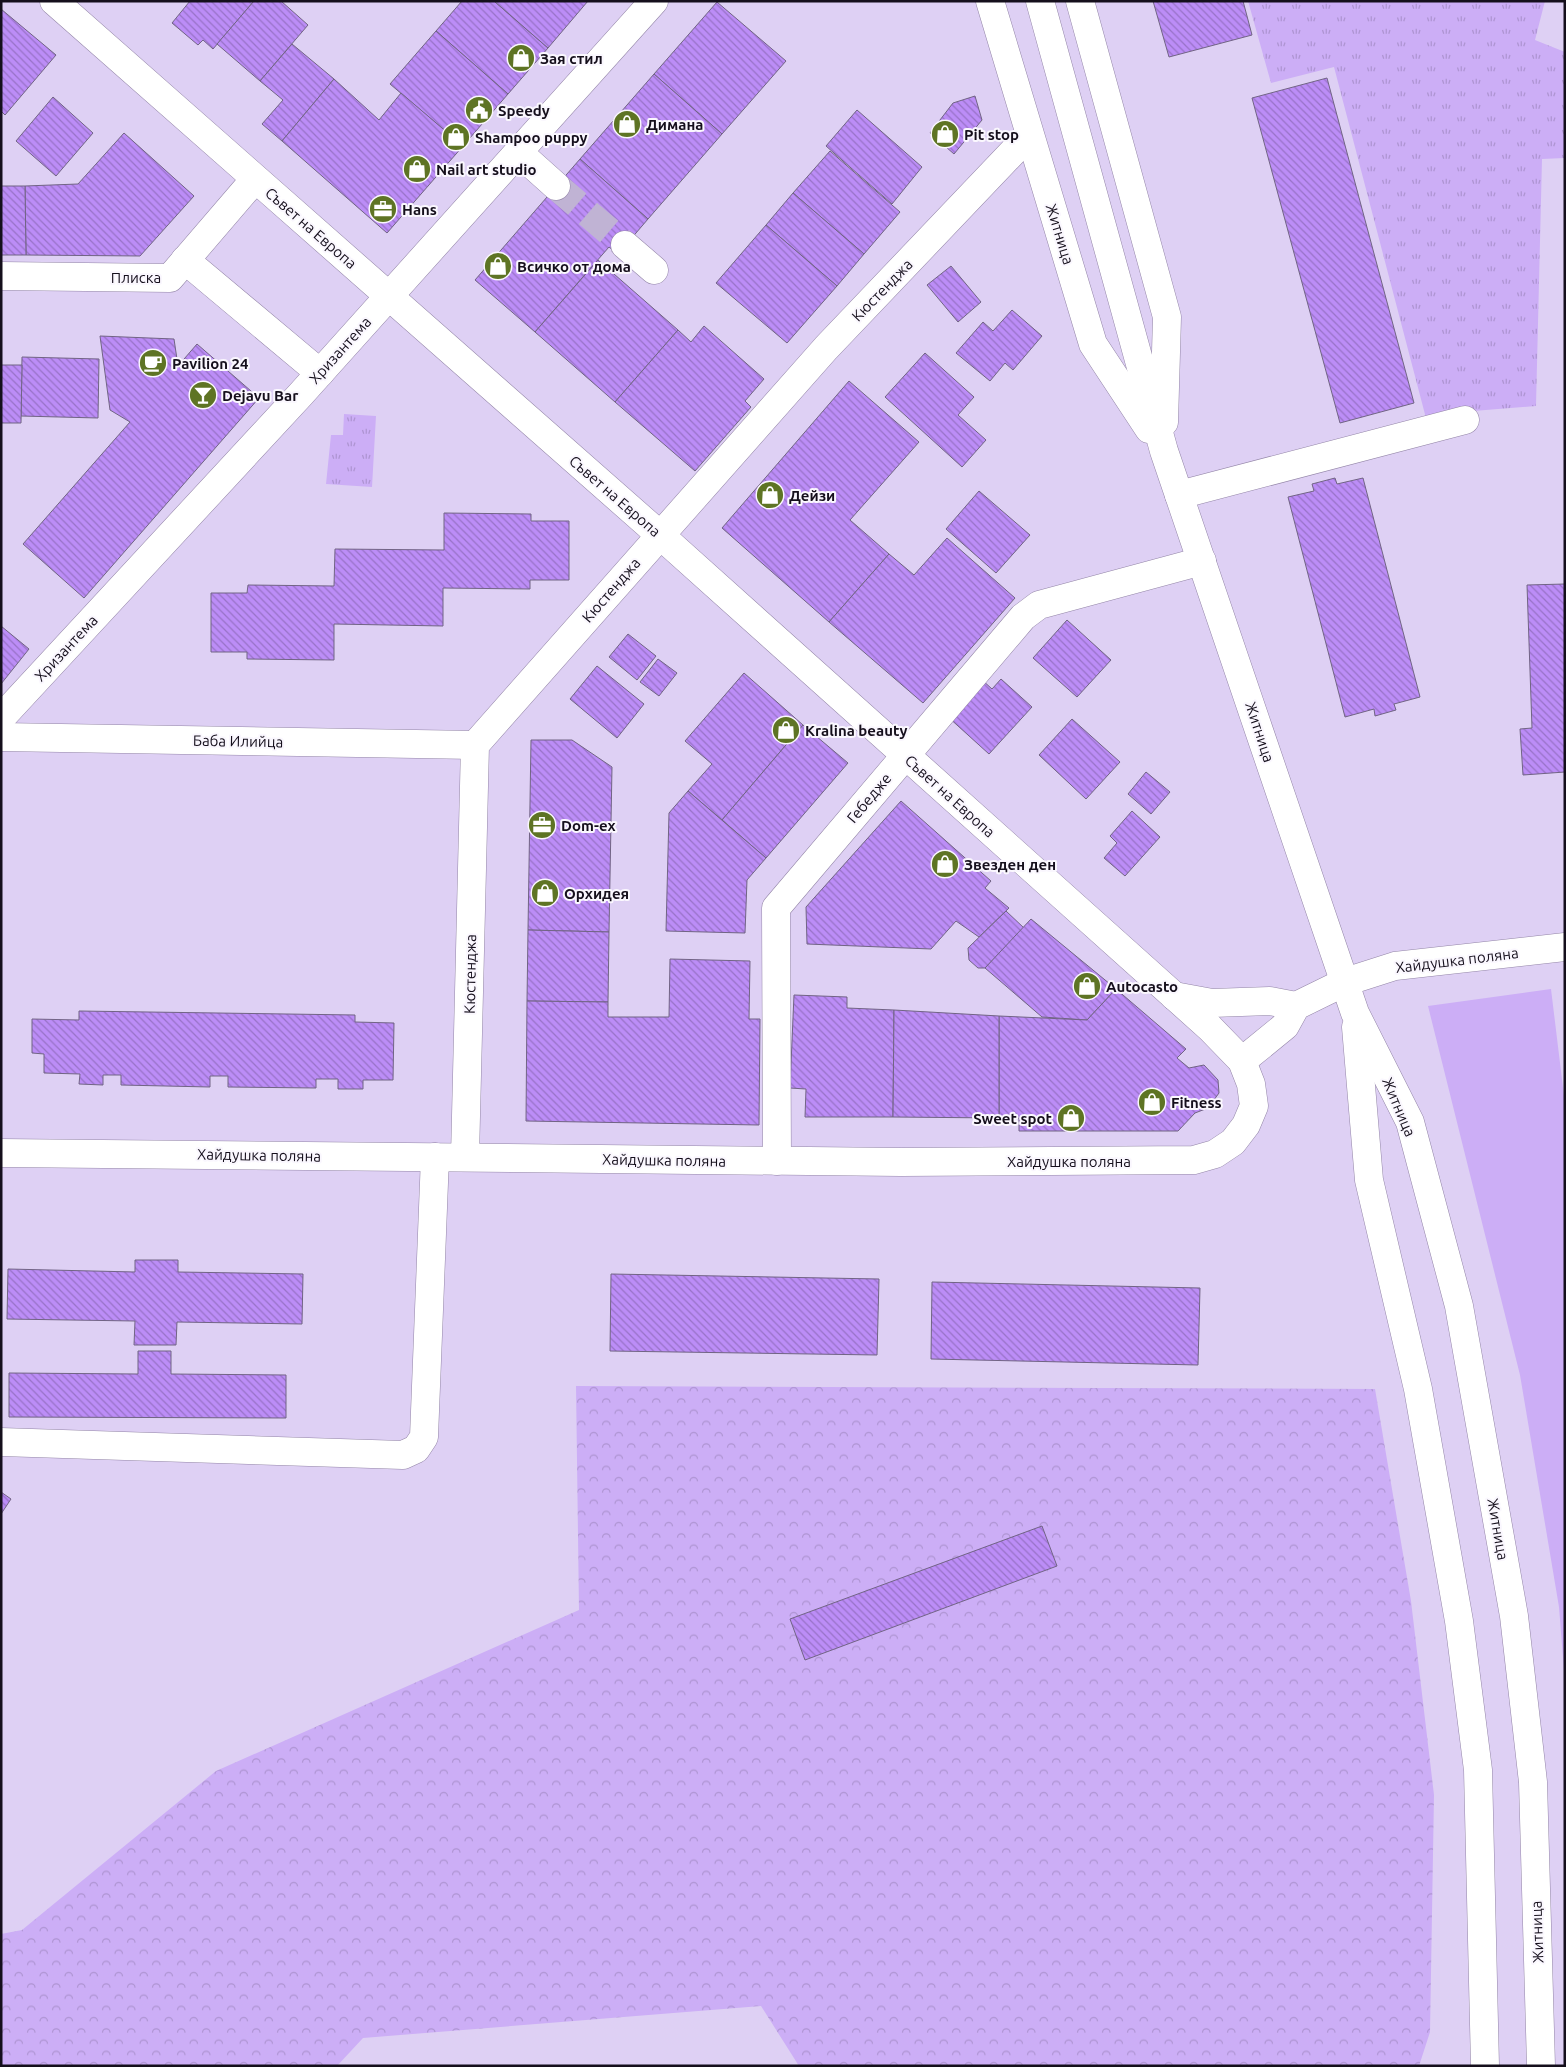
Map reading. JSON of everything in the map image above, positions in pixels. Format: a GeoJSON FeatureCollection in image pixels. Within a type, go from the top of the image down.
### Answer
{"type":"FeatureCollection","features":[{"type":"Feature","properties":{"kind":"street","name":"Съвет на Европа"},"geometry":{"type":"LineString","coordinates":[[54,1],[660,535],[1172,996]]}},
{"type":"Feature","properties":{"kind":"street","name":"Хризантема"},"geometry":{"type":"LineString","coordinates":[[1,718],[320,373],[654,1]]}},
{"type":"Feature","properties":{"kind":"street","name":"Житница"},"geometry":{"type":"LineString","coordinates":[[990,1],[1093,344],[1164,451]]}},
{"type":"Feature","properties":{"kind":"street","name":"Житница"},"geometry":{"type":"LineString","coordinates":[[1040,1],[1164,451],[1355,1013],[1410,1122],[1459,1306],[1510,1597],[1532,1782],[1541,2066]]}},
{"type":"Feature","properties":{"kind":"street","name":"Житница"},"geometry":{"type":"LineString","coordinates":[[1080,1],[1166,317],[1164,451]]}},
{"type":"Feature","properties":{"kind":"street","name":"Кюстенджа"},"geometry":{"type":"LineString","coordinates":[[466,1157],[475,745],[826,348],[1029,135]]}},
{"type":"Feature","properties":{"kind":"street"},"geometry":{"type":"LineString","coordinates":[[518,152],[556,186]]}},
{"type":"Feature","properties":{"kind":"street","name":"Плиска"},"geometry":{"type":"LineString","coordinates":[[1,276],[170,278],[255,179]]}},
{"type":"Feature","properties":{"kind":"street"},"geometry":{"type":"LineString","coordinates":[[625,245],[654,270]]}},
{"type":"Feature","properties":{"kind":"street"},"geometry":{"type":"LineString","coordinates":[[185,260],[320,373]]}},
{"type":"Feature","properties":{"kind":"street"},"geometry":{"type":"LineString","coordinates":[[1179,495],[1465,420]]}},
{"type":"Feature","properties":{"kind":"street","name":"Гебедже"},"geometry":{"type":"LineString","coordinates":[[778,1161],[776,908],[1023,617],[1039,605],[1202,561]]}},
{"type":"Feature","properties":{"kind":"street","name":"Баба Илийца"},"geometry":{"type":"LineString","coordinates":[[1,737],[475,745]]}},
{"type":"Feature","properties":{"kind":"street","name":"Хайдушка поляна"},"geometry":{"type":"LineString","coordinates":[[1296,1006],[1345,982],[1395,966],[1565,947]]}},
{"type":"Feature","properties":{"kind":"street"},"geometry":{"type":"LineString","coordinates":[[1172,996],[1212,1004],[1270,1001],[1296,1006],[1285,1026],[1242,1061]]}},
{"type":"Feature","properties":{"kind":"street","name":"Хайдушка поляна"},"geometry":{"type":"LineString","coordinates":[[1,1153],[901,1162],[1194,1160],[1215,1154],[1233,1142],[1246,1126],[1254,1106],[1251,1084],[1242,1061],[1210,1028],[1172,996]]}},
{"type":"Feature","properties":{"kind":"street","name":"Житница"},"geometry":{"type":"LineString","coordinates":[[1355,1013],[1368,1180],[1418,1388],[1459,1622],[1478,1770],[1485,2066]]}},
{"type":"Feature","properties":{"kind":"street"},"geometry":{"type":"LineString","coordinates":[[1,1442],[403,1454],[416,1449],[424,1437],[435,1157]]}},
{"type":"Feature","properties":{"kind":"green space"},"geometry":{"type":"Polygon","coordinates":[[[1248,1],[1545,1],[1535,40],[1565,52],[1565,158],[1542,159],[1536,406],[1461,412],[1427,422],[1334,67],[1271,83],[1248,1]]]}},
{"type":"Feature","properties":{"kind":"green space"},"geometry":{"type":"Polygon","coordinates":[[[344,414],[376,416],[372,487],[326,484],[331,435],[343,435],[344,414]]]}},
{"type":"Feature","properties":{"kind":"green space"},"geometry":{"type":"Polygon","coordinates":[[[1551,989],[1565,1104],[1565,1683],[1559,1607],[1520,1375],[1428,1006],[1551,989]]]}},
{"type":"Feature","properties":{"kind":"green space"},"geometry":{"type":"Polygon","coordinates":[[[576,1386],[1375,1389],[1411,1601],[1434,1795],[1430,2032],[1419,2066],[799,2066],[761,2006],[363,2038],[337,2066],[1,2066],[1,1934],[22,1930],[216,1771],[579,1610],[576,1386]]]}},
{"type":"Feature","properties":{"kind":"building"},"geometry":{"type":"Polygon","coordinates":[[[190,1],[254,1],[213,49],[203,40],[198,45],[172,23],[190,1]]]}},
{"type":"Feature","properties":{"kind":"building"},"geometry":{"type":"Polygon","coordinates":[[[254,1],[281,1],[308,25],[260,81],[217,44],[254,1]]]}},
{"type":"Feature","properties":{"kind":"building"},"geometry":{"type":"Polygon","coordinates":[[[462,1],[494,1],[548,48],[508,94],[436,31],[462,1]]]}},
{"type":"Feature","properties":{"kind":"building"},"geometry":{"type":"Polygon","coordinates":[[[494,1],[588,1],[548,48],[494,1]]]}},
{"type":"Feature","properties":{"kind":"building"},"geometry":{"type":"Polygon","coordinates":[[[1153,1],[1243,1],[1252,35],[1169,57],[1153,1]]]}},
{"type":"Feature","properties":{"kind":"building"},"geometry":{"type":"Polygon","coordinates":[[[717,2],[786,61],[722,134],[654,74],[717,2]]]}},
{"type":"Feature","properties":{"kind":"building"},"geometry":{"type":"Polygon","coordinates":[[[1,9],[56,55],[5,115],[1,111],[1,9]]]}},
{"type":"Feature","properties":{"kind":"building"},"geometry":{"type":"Polygon","coordinates":[[[436,31],[508,94],[463,146],[390,84],[436,31]]]}},
{"type":"Feature","properties":{"kind":"building"},"geometry":{"type":"Polygon","coordinates":[[[292,44],[334,79],[282,141],[262,124],[283,100],[260,81],[292,44]]]}},
{"type":"Feature","properties":{"kind":"building"},"geometry":{"type":"Polygon","coordinates":[[[654,74],[722,134],[648,219],[580,159],[654,74]]]}},
{"type":"Feature","properties":{"kind":"building"},"geometry":{"type":"Polygon","coordinates":[[[1327,78],[1414,403],[1340,423],[1252,98],[1327,78]]]}},
{"type":"Feature","properties":{"kind":"building"},"geometry":{"type":"Polygon","coordinates":[[[334,79],[379,120],[401,93],[463,146],[387,233],[282,141],[334,79]]]}},
{"type":"Feature","properties":{"kind":"building"},"geometry":{"type":"Polygon","coordinates":[[[975,96],[982,120],[954,154],[930,133],[953,103],[975,96]]]}},
{"type":"Feature","properties":{"kind":"building"},"geometry":{"type":"Polygon","coordinates":[[[53,97],[93,133],[56,176],[16,141],[53,97]]]}},
{"type":"Feature","properties":{"kind":"building"},"geometry":{"type":"Polygon","coordinates":[[[857,110],[922,167],[892,204],[826,146],[857,110]]]}},
{"type":"Feature","properties":{"kind":"building"},"geometry":{"type":"Polygon","coordinates":[[[124,133],[194,196],[140,256],[26,255],[25,186],[78,184],[124,133]]]}},
{"type":"Feature","properties":{"kind":"building"},"geometry":{"type":"Polygon","coordinates":[[[830,151],[900,212],[864,254],[793,193],[830,151]]]}},
{"type":"Feature","properties":{"kind":"building"},"geometry":{"type":"Polygon","coordinates":[[[580,159],[648,219],[618,254],[609,247],[535,332],[475,280],[580,159]]]}},
{"type":"Feature","properties":{"kind":"building"},"geometry":{"type":"Polygon","coordinates":[[[1,186],[25,186],[26,255],[1,255],[1,186]]]}},
{"type":"Feature","properties":{"kind":"building"},"geometry":{"type":"Polygon","coordinates":[[[793,193],[864,254],[837,286],[766,225],[793,193]]]}},
{"type":"Feature","properties":{"kind":"building"},"geometry":{"type":"Polygon","coordinates":[[[766,225],[837,286],[787,343],[716,283],[766,225]]]}},
{"type":"Feature","properties":{"kind":"building"},"geometry":{"type":"Polygon","coordinates":[[[598,260],[678,330],[615,402],[535,332],[598,260]]]}},
{"type":"Feature","properties":{"kind":"building"},"geometry":{"type":"Polygon","coordinates":[[[951,266],[981,302],[958,322],[927,285],[951,266]]]}},
{"type":"Feature","properties":{"kind":"building"},"geometry":{"type":"Polygon","coordinates":[[[1012,310],[1042,336],[1013,370],[1005,363],[990,381],[956,353],[983,322],[993,331],[1012,310]]]}},
{"type":"Feature","properties":{"kind":"building"},"geometry":{"type":"Polygon","coordinates":[[[704,326],[764,379],[745,401],[751,407],[695,471],[615,402],[678,330],[691,342],[704,326]]]}},
{"type":"Feature","properties":{"kind":"building"},"geometry":{"type":"Polygon","coordinates":[[[100,336],[174,339],[178,366],[197,344],[259,398],[84,598],[23,544],[130,422],[110,410],[100,336]]]}},
{"type":"Feature","properties":{"kind":"building"},"geometry":{"type":"Polygon","coordinates":[[[925,353],[974,397],[958,415],[986,440],[962,467],[885,397],[925,353]]]}},
{"type":"Feature","properties":{"kind":"building"},"geometry":{"type":"Polygon","coordinates":[[[22,357],[99,359],[98,418],[21,416],[22,357]]]}},
{"type":"Feature","properties":{"kind":"building"},"geometry":{"type":"Polygon","coordinates":[[[1,365],[22,365],[21,423],[1,423],[1,365]]]}},
{"type":"Feature","properties":{"kind":"building"},"geometry":{"type":"Polygon","coordinates":[[[849,381],[919,442],[850,520],[889,554],[829,622],[722,528],[849,381]]]}},
{"type":"Feature","properties":{"kind":"building"},"geometry":{"type":"Polygon","coordinates":[[[1335,478],[1337,484],[1363,478],[1420,697],[1394,704],[1396,710],[1375,716],[1374,709],[1345,717],[1288,497],[1314,491],[1312,484],[1335,478]]]}},
{"type":"Feature","properties":{"kind":"building"},"geometry":{"type":"Polygon","coordinates":[[[979,491],[1030,535],[996,573],[946,529],[979,491]]]}},
{"type":"Feature","properties":{"kind":"building"},"geometry":{"type":"Polygon","coordinates":[[[444,513],[531,514],[531,521],[569,521],[569,580],[530,580],[530,589],[443,588],[443,626],[334,624],[334,660],[247,659],[247,652],[211,652],[211,593],[247,593],[248,585],[334,586],[335,549],[444,550],[444,513]]]}},
{"type":"Feature","properties":{"kind":"building"},"geometry":{"type":"Polygon","coordinates":[[[947,538],[1015,598],[923,703],[829,622],[889,554],[914,575],[947,538]]]}},
{"type":"Feature","properties":{"kind":"building"},"geometry":{"type":"Polygon","coordinates":[[[1565,584],[1565,772],[1523,775],[1520,729],[1532,728],[1527,585],[1565,584]]]}},
{"type":"Feature","properties":{"kind":"building"},"geometry":{"type":"Polygon","coordinates":[[[1067,620],[1111,660],[1077,697],[1033,658],[1067,620]]]}},
{"type":"Feature","properties":{"kind":"building"},"geometry":{"type":"Polygon","coordinates":[[[1,626],[29,649],[1,684],[1,626]]]}},
{"type":"Feature","properties":{"kind":"building"},"geometry":{"type":"Polygon","coordinates":[[[628,634],[656,656],[637,680],[609,657],[628,634]]]}},
{"type":"Feature","properties":{"kind":"building"},"geometry":{"type":"Polygon","coordinates":[[[658,659],[677,673],[659,696],[640,682],[658,659]]]}},
{"type":"Feature","properties":{"kind":"building"},"geometry":{"type":"Polygon","coordinates":[[[597,666],[644,704],[617,738],[570,699],[597,666]]]}},
{"type":"Feature","properties":{"kind":"building"},"geometry":{"type":"Polygon","coordinates":[[[744,673],[803,725],[722,820],[688,791],[712,764],[685,741],[744,673]]]}},
{"type":"Feature","properties":{"kind":"building"},"geometry":{"type":"Polygon","coordinates":[[[981,679],[992,689],[1001,679],[1032,707],[989,754],[947,716],[981,679]]]}},
{"type":"Feature","properties":{"kind":"building"},"geometry":{"type":"Polygon","coordinates":[[[1072,719],[1120,762],[1086,799],[1039,755],[1072,719]]]}},
{"type":"Feature","properties":{"kind":"building"},"geometry":{"type":"Polygon","coordinates":[[[803,725],[848,763],[766,858],[722,820],[803,725]]]}},
{"type":"Feature","properties":{"kind":"building"},"geometry":{"type":"Polygon","coordinates":[[[531,740],[572,740],[612,767],[609,932],[528,930],[531,740]]]}},
{"type":"Feature","properties":{"kind":"building"},"geometry":{"type":"Polygon","coordinates":[[[1146,772],[1170,792],[1151,814],[1128,794],[1146,772]]]}},
{"type":"Feature","properties":{"kind":"building"},"geometry":{"type":"Polygon","coordinates":[[[688,791],[766,858],[747,880],[745,933],[666,931],[669,813],[688,791]]]}},
{"type":"Feature","properties":{"kind":"building"},"geometry":{"type":"Polygon","coordinates":[[[901,801],[991,881],[985,888],[1009,908],[979,937],[956,921],[931,949],[807,944],[806,907],[901,801]]]}},
{"type":"Feature","properties":{"kind":"building"},"geometry":{"type":"Polygon","coordinates":[[[1132,811],[1160,837],[1125,876],[1104,858],[1117,843],[1110,836],[1132,811]]]}},
{"type":"Feature","properties":{"kind":"building"},"geometry":{"type":"Polygon","coordinates":[[[1006,911],[1024,928],[985,968],[978,968],[969,960],[968,948],[1006,911]]]}},
{"type":"Feature","properties":{"kind":"building"},"geometry":{"type":"Polygon","coordinates":[[[1031,919],[1116,989],[1087,1020],[1042,1017],[985,968],[1031,919]]]}},
{"type":"Feature","properties":{"kind":"building"},"geometry":{"type":"Polygon","coordinates":[[[528,930],[609,932],[608,1002],[527,1001],[528,930]]]}},
{"type":"Feature","properties":{"kind":"building"},"geometry":{"type":"Polygon","coordinates":[[[670,959],[750,961],[749,1019],[760,1019],[759,1125],[526,1121],[527,1001],[608,1002],[608,1017],[669,1017],[670,959]]]}},
{"type":"Feature","properties":{"kind":"building"},"geometry":{"type":"Polygon","coordinates":[[[1116,989],[1186,1049],[1177,1058],[1189,1068],[1204,1065],[1218,1080],[1219,1093],[1208,1108],[1195,1113],[1178,1131],[1019,1131],[1019,1118],[999,1118],[999,1016],[1087,1020],[1116,989]]]}},
{"type":"Feature","properties":{"kind":"building"},"geometry":{"type":"Polygon","coordinates":[[[794,995],[847,997],[847,1008],[894,1010],[893,1117],[805,1117],[806,1089],[790,1088],[794,995]]]}},
{"type":"Feature","properties":{"kind":"building"},"geometry":{"type":"Polygon","coordinates":[[[894,1010],[999,1016],[999,1118],[893,1117],[894,1010]]]}},
{"type":"Feature","properties":{"kind":"building"},"geometry":{"type":"Polygon","coordinates":[[[79,1011],[355,1015],[355,1022],[394,1023],[393,1080],[363,1080],[363,1089],[338,1089],[338,1079],[316,1079],[316,1088],[228,1087],[228,1076],[210,1076],[210,1087],[121,1085],[121,1075],[103,1075],[103,1085],[79,1084],[80,1074],[44,1073],[44,1054],[32,1053],[32,1019],[79,1020],[79,1011]]]}},
{"type":"Feature","properties":{"kind":"building"},"geometry":{"type":"Polygon","coordinates":[[[135,1260],[178,1260],[178,1272],[303,1274],[302,1324],[177,1322],[176,1345],[134,1345],[135,1321],[7,1319],[8,1269],[135,1272],[135,1260]]]}},
{"type":"Feature","properties":{"kind":"building"},"geometry":{"type":"Polygon","coordinates":[[[611,1274],[879,1279],[877,1355],[610,1351],[611,1274]]]}},
{"type":"Feature","properties":{"kind":"building"},"geometry":{"type":"Polygon","coordinates":[[[932,1282],[1200,1288],[1198,1365],[931,1359],[932,1282]]]}},
{"type":"Feature","properties":{"kind":"building"},"geometry":{"type":"Polygon","coordinates":[[[138,1351],[171,1351],[171,1374],[286,1375],[286,1418],[9,1417],[9,1373],[138,1374],[138,1351]]]}},
{"type":"Feature","properties":{"kind":"building"},"geometry":{"type":"Polygon","coordinates":[[[1,1492],[11,1499],[1,1514],[1,1492]]]}},
{"type":"Feature","properties":{"kind":"building"},"geometry":{"type":"Polygon","coordinates":[[[1042,1526],[1057,1566],[805,1660],[790,1619],[1042,1526]]]}},
{"type":"Feature","properties":{"kind":"tunnel"},"geometry":{"type":"LineString","coordinates":[[556,186],[625,245]]}},
{"type":"Feature","properties":{"kind":"place","name":"Зая стил"},"geometry":{"type":"Point","coordinates":[521,58]}},
{"type":"Feature","properties":{"kind":"place","name":"Speedy"},"geometry":{"type":"Point","coordinates":[479,110]}},
{"type":"Feature","properties":{"kind":"place","name":"Димана"},"geometry":{"type":"Point","coordinates":[627,124]}},
{"type":"Feature","properties":{"kind":"place","name":"Pit stop"},"geometry":{"type":"Point","coordinates":[945,134]}},
{"type":"Feature","properties":{"kind":"place","name":"Shampoo puppy"},"geometry":{"type":"Point","coordinates":[456,137]}},
{"type":"Feature","properties":{"kind":"place","name":"Nail art studio"},"geometry":{"type":"Point","coordinates":[417,169]}},
{"type":"Feature","properties":{"kind":"place","name":"Hans"},"geometry":{"type":"Point","coordinates":[383,209]}},
{"type":"Feature","properties":{"kind":"place","name":"Всичко от дома"},"geometry":{"type":"Point","coordinates":[498,266]}},
{"type":"Feature","properties":{"kind":"place","name":"Pavilion 24"},"geometry":{"type":"Point","coordinates":[153,363]}},
{"type":"Feature","properties":{"kind":"place","name":"Dejavu Bar"},"geometry":{"type":"Point","coordinates":[203,395]}},
{"type":"Feature","properties":{"kind":"place","name":"Дейзи"},"geometry":{"type":"Point","coordinates":[770,495]}},
{"type":"Feature","properties":{"kind":"place","name":"Kralina beauty"},"geometry":{"type":"Point","coordinates":[786,730]}},
{"type":"Feature","properties":{"kind":"place","name":"Dom-ex"},"geometry":{"type":"Point","coordinates":[542,825]}},
{"type":"Feature","properties":{"kind":"place","name":"Звезден ден"},"geometry":{"type":"Point","coordinates":[945,864]}},
{"type":"Feature","properties":{"kind":"place","name":"Орхидея"},"geometry":{"type":"Point","coordinates":[545,893]}},
{"type":"Feature","properties":{"kind":"place","name":"Autocasto"},"geometry":{"type":"Point","coordinates":[1087,986]}},
{"type":"Feature","properties":{"kind":"place","name":"Fitness"},"geometry":{"type":"Point","coordinates":[1152,1102]}},
{"type":"Feature","properties":{"kind":"place","name":"Sweet spot"},"geometry":{"type":"Point","coordinates":[1071,1118]}}]}
